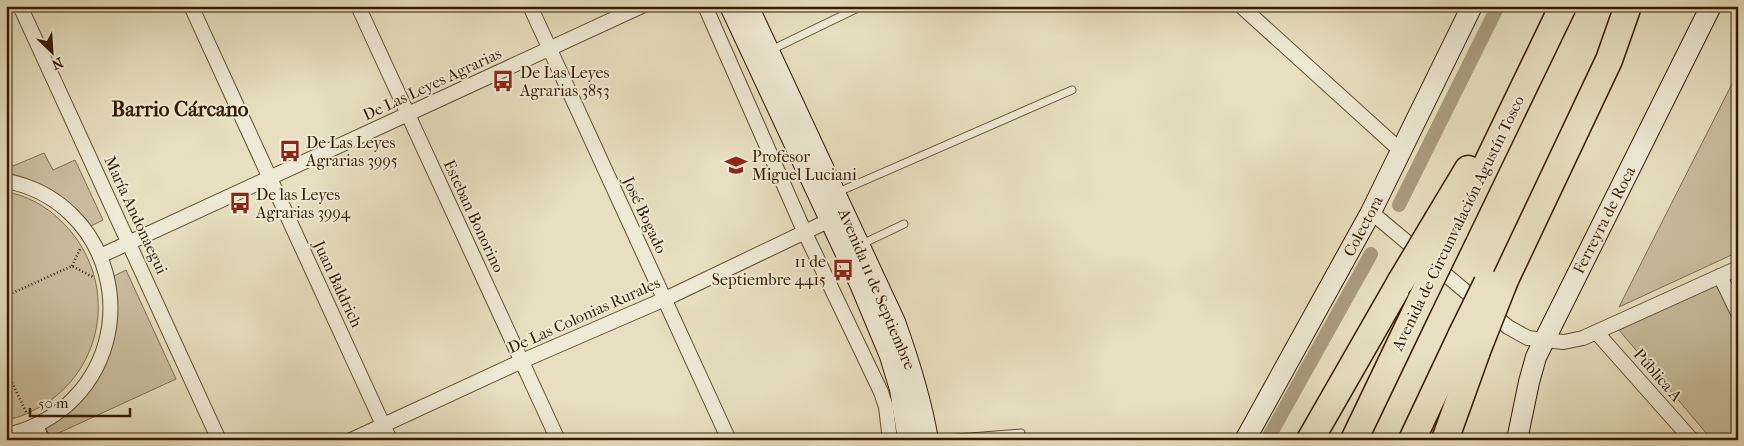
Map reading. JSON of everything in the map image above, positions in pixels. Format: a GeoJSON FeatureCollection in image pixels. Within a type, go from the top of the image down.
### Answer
{"type":"FeatureCollection","features":[{"type":"Feature","properties":{"kind":"highway","name":"Avenida de Circunvalación Agustín Tosco"},"geometry":{"type":"LineString","coordinates":[[1354,440],[1421,300],[1462,177],[1527,81],[1563,6]]}},
{"type":"Feature","properties":{"kind":"highway"},"geometry":{"type":"LineString","coordinates":[[1412,440],[1469,344],[1619,6]]}},
{"type":"Feature","properties":{"kind":"highway"},"geometry":{"type":"LineString","coordinates":[[1499,274],[1609,60],[1628,6]]}},
{"type":"Feature","properties":{"kind":"highway"},"geometry":{"type":"LineString","coordinates":[[1310,440],[1401,282],[1446,226]]}},
{"type":"Feature","properties":{"kind":"highway"},"geometry":{"type":"LineString","coordinates":[[1445,440],[1469,344]]}},
{"type":"Feature","properties":{"kind":"street","name":"María Andonaegui"},"geometry":{"type":"LineString","coordinates":[[20,6],[130,242],[219,440]]}},
{"type":"Feature","properties":{"kind":"street","name":"Juan Baldrich"},"geometry":{"type":"LineString","coordinates":[[191,6],[390,440]]}},
{"type":"Feature","properties":{"kind":"street","name":"Esteban Bonorino"},"geometry":{"type":"LineString","coordinates":[[358,6],[558,440]]}},
{"type":"Feature","properties":{"kind":"street","name":"José Bogado"},"geometry":{"type":"LineString","coordinates":[[530,6],[729,440]]}},
{"type":"Feature","properties":{"kind":"street","name":"De Las Leyes Agrarias"},"geometry":{"type":"LineString","coordinates":[[100,256],[642,6]]}},
{"type":"Feature","properties":{"kind":"street"},"geometry":{"type":"LineString","coordinates":[[705,6],[805,233],[881,392],[886,407],[890,440]]}},
{"type":"Feature","properties":{"kind":"street","name":"Avenida 11 de Septiembre"},"geometry":{"type":"LineString","coordinates":[[730,6],[860,284],[890,356],[900,388],[908,440]]}},
{"type":"Feature","properties":{"kind":"street","name":"Avenida 11 de Septiembre"},"geometry":{"type":"LineString","coordinates":[[748,6],[895,322],[923,409],[929,440]]}},
{"type":"Feature","properties":{"kind":"street"},"geometry":{"type":"LineString","coordinates":[[1241,6],[1401,151]]}},
{"type":"Feature","properties":{"kind":"street","name":"Colectora"},"geometry":{"type":"LineString","coordinates":[[1245,440],[1371,212],[1472,6]]}},
{"type":"Feature","properties":{"kind":"street","name":"Ferreyra de Roca"},"geometry":{"type":"LineString","coordinates":[[1517,440],[1529,382],[1543,340],[1711,6]]}},
{"type":"Feature","properties":{"kind":"street"},"geometry":{"type":"LineString","coordinates":[[6,182],[39,192],[58,204],[80,224],[90,236],[100,256],[108,280],[111,305],[109,330],[103,354],[92,376],[76,396],[57,413],[36,425],[6,434]]}},
{"type":"Feature","properties":{"kind":"street"},"geometry":{"type":"LineString","coordinates":[[1371,212],[1508,327],[1528,338],[1564,342],[1597,332],[1738,268]]}},
{"type":"Feature","properties":{"kind":"street","name":"De Las Colonias Rurales"},"geometry":{"type":"LineString","coordinates":[[351,440],[522,361],[665,299],[830,220]]}},
{"type":"Feature","properties":{"kind":"street"},"geometry":{"type":"LineString","coordinates":[[1720,276],[1738,313]]}},
{"type":"Feature","properties":{"kind":"street","name":"Pública A"},"geometry":{"type":"LineString","coordinates":[[1597,332],[1692,440]]}},
{"type":"Feature","properties":{"kind":"street"},"geometry":{"type":"LineString","coordinates":[[36,425],[42,440]]}},
{"type":"Feature","properties":{"kind":"lane"},"geometry":{"type":"LineString","coordinates":[[768,51],[862,6]]}},
{"type":"Feature","properties":{"kind":"lane"},"geometry":{"type":"LineString","coordinates":[[836,193],[1072,90]]}},
{"type":"Feature","properties":{"kind":"lane"},"geometry":{"type":"LineString","coordinates":[[860,245],[904,224]]}},
{"type":"Feature","properties":{"kind":"lane"},"geometry":{"type":"LineString","coordinates":[[929,440],[1021,433]]}},
{"type":"Feature","properties":{"kind":"path"},"geometry":{"type":"LineString","coordinates":[[6,296],[72,266],[81,245]]}},
{"type":"Feature","properties":{"kind":"path"},"geometry":{"type":"LineString","coordinates":[[72,266],[95,278]]}},
{"type":"Feature","properties":{"kind":"path"},"geometry":{"type":"LineString","coordinates":[[6,370],[27,414]]}},
{"type":"Feature","properties":{"kind":"shaded area"},"geometry":{"type":"Polygon","coordinates":[[[1738,72],[1738,252],[1619,307],[1738,72]]]}},
{"type":"Feature","properties":{"kind":"shaded area"},"geometry":{"type":"Polygon","coordinates":[[[6,153],[13,166],[44,153],[53,170],[75,160],[103,220],[91,226],[74,207],[43,185],[6,173],[6,153]]]}},
{"type":"Feature","properties":{"kind":"shaded area"},"geometry":{"type":"Polygon","coordinates":[[[6,192],[28,198],[48,210],[60,220],[78,241],[90,265],[97,290],[98,316],[93,341],[83,365],[67,386],[40,407],[21,416],[6,420],[6,192]]]}},
{"type":"Feature","properties":{"kind":"shaded area"},"geometry":{"type":"Polygon","coordinates":[[[126,270],[176,379],[50,437],[45,426],[65,413],[81,398],[93,383],[102,367],[109,350],[117,314],[114,276],[126,270]]]}},
{"type":"Feature","properties":{"kind":"shaded area"},"geometry":{"type":"Polygon","coordinates":[[[1720,283],[1738,322],[1738,440],[1712,440],[1619,330],[1720,283]]]}},
{"type":"Feature","properties":{"kind":"waterway"},"geometry":{"type":"LineString","coordinates":[[1399,205],[1498,6]]}},
{"type":"Feature","properties":{"kind":"waterway"},"geometry":{"type":"LineString","coordinates":[[1267,440],[1371,254]]}},
{"type":"Feature","properties":{"kind":"place","name":"De Las Leyes Agrarias 3853"},"geometry":{"type":"Point","coordinates":[503,81]}},
{"type":"Feature","properties":{"kind":"place","name":"De Las Leyes Agrarias 3995"},"geometry":{"type":"Point","coordinates":[290,151]}},
{"type":"Feature","properties":{"kind":"place","name":"Profesor Miguel Luciani"},"geometry":{"type":"Point","coordinates":[736,165]}},
{"type":"Feature","properties":{"kind":"place","name":"De las Leyes Agrarias 3994"},"geometry":{"type":"Point","coordinates":[240,203]}},
{"type":"Feature","properties":{"kind":"place","name":"11 de Septiembre 4415"},"geometry":{"type":"Point","coordinates":[843,270]}},
{"type":"Feature","properties":{"kind":"district","name":"Barrio Cárcano"},"geometry":{"type":"Point","coordinates":[180,109]}}]}
